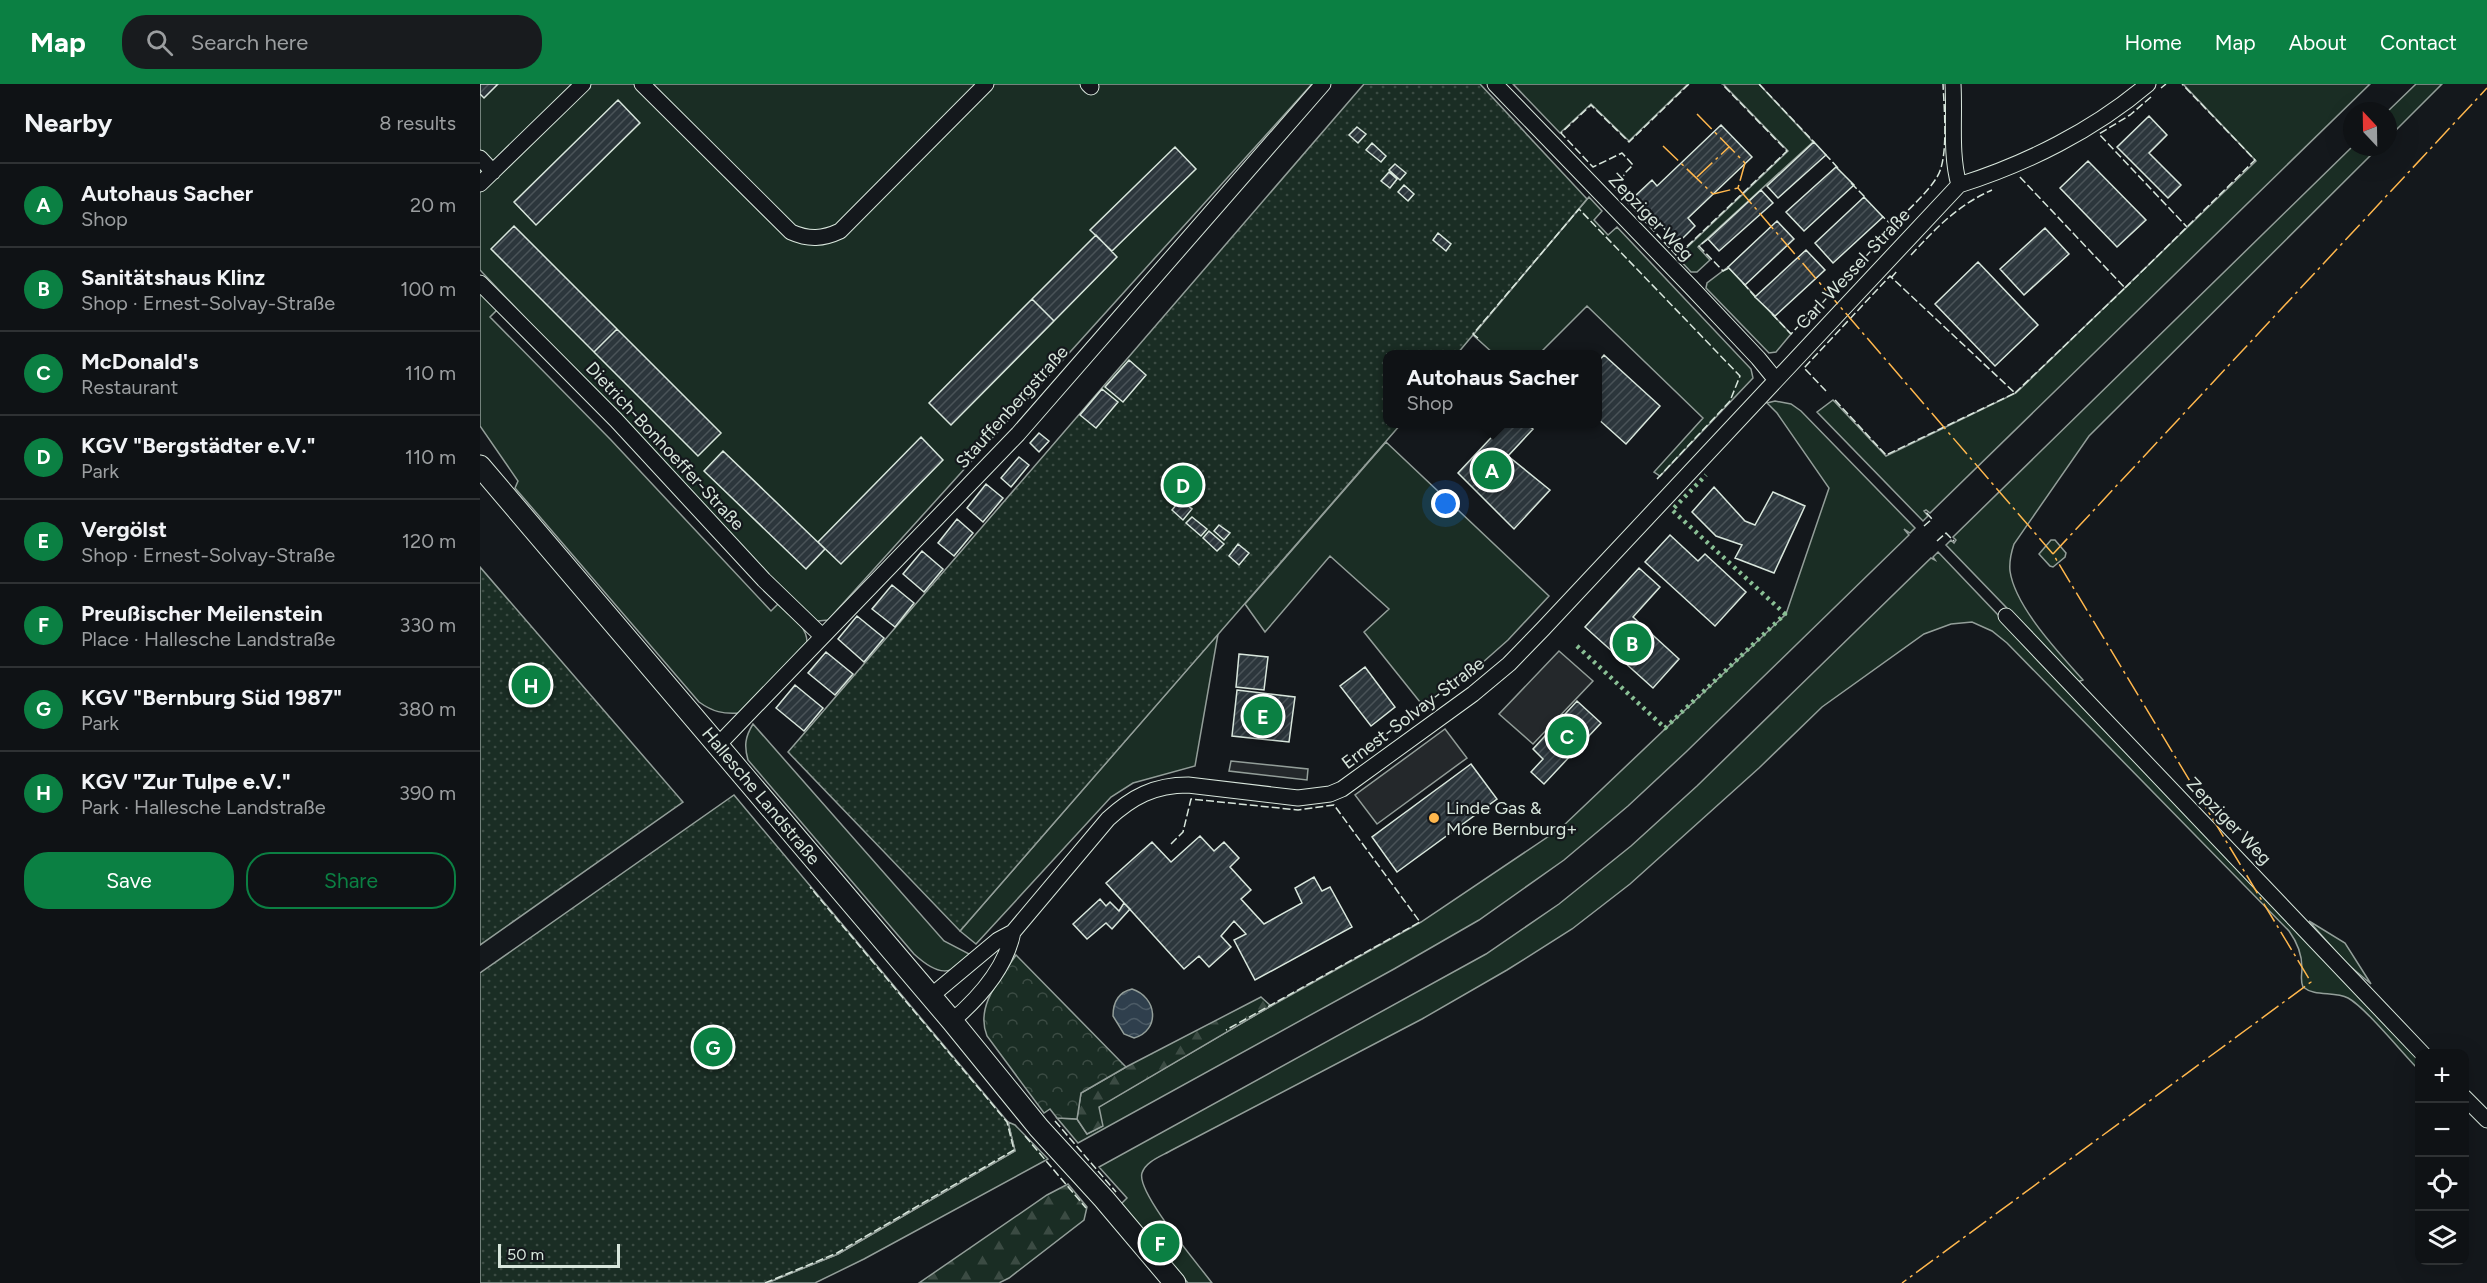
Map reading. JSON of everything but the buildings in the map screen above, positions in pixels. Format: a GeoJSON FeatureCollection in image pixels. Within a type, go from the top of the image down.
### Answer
{"type":"FeatureCollection","features":[{"type":"Feature","properties":{"kind":"main road","name":"Hallesche Landstraße"},"geometry":{"type":"LineString","coordinates":[[480,466],[931,996],[1039,1128],[1104,1199],[1174,1283]]}},
{"type":"Feature","properties":{"kind":"street"},"geometry":{"type":"LineString","coordinates":[[480,184],[583,84]]}},
{"type":"Feature","properties":{"kind":"street"},"geometry":{"type":"LineString","coordinates":[[642,84],[791,232],[803,237],[816,238],[840,231],[986,84]]}},
{"type":"Feature","properties":{"kind":"street","name":"Stauffenbergstraße"},"geometry":{"type":"LineString","coordinates":[[718,745],[1017,434],[1323,84]]}},
{"type":"Feature","properties":{"kind":"street","name":"Zepziger Weg"},"geometry":{"type":"LineString","coordinates":[[1495,84],[1758,358],[1776,380]]}},
{"type":"Feature","properties":{"kind":"street"},"geometry":{"type":"LineString","coordinates":[[1953,84],[1955,119],[1953,163],[1959,185]]}},
{"type":"Feature","properties":{"kind":"street","name":"Carl-Wessel-Straße"},"geometry":{"type":"LineString","coordinates":[[1776,380],[1959,185],[1993,174],[2100,121],[2148,84]]}},
{"type":"Feature","properties":{"kind":"street"},"geometry":{"type":"LineString","coordinates":[[480,158],[493,172]]}},
{"type":"Feature","properties":{"kind":"street","name":"Dietrich-Bonhoeffer-Straße"},"geometry":{"type":"LineString","coordinates":[[480,283],[616,420],[764,580],[822,636]]}},
{"type":"Feature","properties":{"kind":"street","name":"Ernest-Solvay-Straße"},"geometry":{"type":"LineString","coordinates":[[931,996],[998,940],[1013,932],[1108,819],[1138,795],[1169,785],[1188,785],[1298,798],[1314,797],[1342,789],[1388,757],[1473,694],[1526,648],[1776,380]]}},
{"type":"Feature","properties":{"kind":"street","name":"Zepziger Weg"},"geometry":{"type":"LineString","coordinates":[[2006,616],[2419,1049]]}},
{"type":"Feature","properties":{"kind":"street","name":"Ernest-Solvay-Straße"},"geometry":{"type":"LineString","coordinates":[[952,1021],[980,997],[1010,947],[1013,932]]}},
{"type":"Feature","properties":{"kind":"street"},"geometry":{"type":"LineString","coordinates":[[2469,1102],[2487,1120]]}},
{"type":"Feature","properties":{"kind":"green space"},"geometry":{"type":"Polygon","coordinates":[[[480,84],[1312,84],[828,620],[818,621],[809,618],[480,270],[480,84]]]}},
{"type":"Feature","properties":{"kind":"green space"},"geometry":{"type":"Polygon","coordinates":[[[1364,84],[1480,84],[1587,199],[1460,350],[1383,350],[1383,428],[1398,428],[960,931],[788,752],[1364,84]]]}},
{"type":"Feature","properties":{"kind":"green space"},"geometry":{"type":"Polygon","coordinates":[[[1513,84],[1688,84],[1629,141],[1591,104],[1560,133],[1513,84]]]}},
{"type":"Feature","properties":{"kind":"green space"},"geometry":{"type":"Polygon","coordinates":[[[1723,84],[1759,84],[1813,142],[1698,247],[1710,260],[1697,272],[1691,272],[1677,257],[1788,151],[1723,84]]]}},
{"type":"Feature","properties":{"kind":"green space"},"geometry":{"type":"Polygon","coordinates":[[[2183,84],[2370,84],[2352,102],[2343,102],[2343,110],[1930,513],[1924,511],[1928,516],[1923,521],[1817,412],[1833,400],[1886,456],[2016,393],[2256,161],[2183,84]]]}},
{"type":"Feature","properties":{"kind":"green space"},"geometry":{"type":"Polygon","coordinates":[[[2416,84],[2442,84],[2397,129],[2397,102],[2416,84]]]}},
{"type":"Feature","properties":{"kind":"green space"},"geometry":{"type":"Polygon","coordinates":[[[2343,156],[2370,156],[2089,436],[2014,544],[2010,571],[2020,600],[2040,629],[2083,680],[2075,683],[2058,661],[1946,545],[1951,540],[1954,543],[1956,540],[1953,537],[2343,156]]]}},
{"type":"Feature","properties":{"kind":"green space"},"geometry":{"type":"Polygon","coordinates":[[[1589,197],[1602,211],[1594,220],[1608,235],[1617,227],[1751,369],[1753,378],[1660,476],[1654,472],[1703,418],[1587,306],[1543,350],[1490,350],[1473,335],[1589,197]]]}},
{"type":"Feature","properties":{"kind":"green space"},"geometry":{"type":"Polygon","coordinates":[[[1728,267],[1791,334],[1776,352],[1769,353],[1706,288],[1707,283],[1728,267]]]}},
{"type":"Feature","properties":{"kind":"green space"},"geometry":{"type":"Polygon","coordinates":[[[480,292],[498,309],[490,317],[611,440],[771,611],[779,603],[801,626],[807,642],[739,713],[718,712],[699,702],[515,488],[518,481],[480,426],[480,292]]]}},
{"type":"Feature","properties":{"kind":"green space"},"geometry":{"type":"Polygon","coordinates":[[[1775,401],[1791,404],[1801,411],[1915,528],[1910,533],[1904,529],[1909,535],[1686,752],[1628,806],[1564,860],[1479,920],[1078,1143],[1057,1118],[1077,1119],[1087,1134],[1102,1126],[1098,1107],[1421,922],[1561,828],[1786,614],[1829,488],[1777,413],[1767,403],[1775,401]]]}},
{"type":"Feature","properties":{"kind":"green space"},"geometry":{"type":"Polygon","coordinates":[[[1386,442],[1549,596],[1508,640],[1473,671],[1424,707],[1364,632],[1389,609],[1330,556],[1265,632],[1245,604],[1386,442]]]}},
{"type":"Feature","properties":{"kind":"green space"},"geometry":{"type":"Polygon","coordinates":[[[2051,540],[2055,540],[2066,553],[2065,557],[2053,567],[2039,554],[2051,540]]]}},
{"type":"Feature","properties":{"kind":"green space"},"geometry":{"type":"Polygon","coordinates":[[[1938,552],[2415,1052],[2415,1066],[2374,1021],[2348,998],[2313,992],[2303,987],[2300,953],[2289,931],[2007,643],[1992,631],[1972,622],[1951,624],[1924,634],[1822,707],[1759,768],[1630,884],[1572,929],[1422,1019],[1151,1162],[1142,1173],[1148,1196],[1212,1283],[1188,1283],[1121,1204],[1127,1198],[1099,1167],[1486,954],[1559,904],[1631,846],[1697,786],[1931,558],[1935,560],[1933,557],[1938,552]]]}},
{"type":"Feature","properties":{"kind":"green space"},"geometry":{"type":"Polygon","coordinates":[[[480,567],[683,802],[480,945],[480,567]]]}},
{"type":"Feature","properties":{"kind":"green space"},"geometry":{"type":"Polygon","coordinates":[[[1218,634],[1195,766],[1133,783],[1111,797],[976,944],[960,931],[1218,634]]]}},
{"type":"Feature","properties":{"kind":"green space"},"geometry":{"type":"Polygon","coordinates":[[[753,724],[944,941],[975,957],[958,967],[944,971],[930,967],[914,954],[748,760],[746,742],[753,724]]]}},
{"type":"Feature","properties":{"kind":"green space"},"geometry":{"type":"Polygon","coordinates":[[[734,795],[1008,1122],[1015,1151],[838,1254],[767,1283],[480,1283],[480,973],[734,795]]]}},
{"type":"Feature","properties":{"kind":"green space"},"geometry":{"type":"Polygon","coordinates":[[[2309,921],[2345,943],[2371,984],[2345,962],[2309,921]]]}},
{"type":"Feature","properties":{"kind":"green space"},"geometry":{"type":"Polygon","coordinates":[[[1016,955],[1126,1067],[1081,1093],[1077,1119],[1057,1118],[1050,1109],[1044,1113],[987,1036],[984,1014],[987,1004],[991,993],[1016,955]]]}},
{"type":"Feature","properties":{"kind":"green space"},"geometry":{"type":"Polygon","coordinates":[[[1261,997],[1271,1006],[1099,1107],[1103,1126],[1087,1134],[1077,1119],[1081,1093],[1261,997]]]}},
{"type":"Feature","properties":{"kind":"green space"},"geometry":{"type":"Polygon","coordinates":[[[1008,1122],[1015,1125],[1048,1159],[864,1259],[815,1283],[767,1283],[838,1254],[1015,1151],[1008,1122]]]}},
{"type":"Feature","properties":{"kind":"green space"},"geometry":{"type":"Polygon","coordinates":[[[1068,1184],[1087,1207],[1084,1220],[1009,1278],[999,1283],[919,1283],[1047,1195],[1068,1184]]]}},
{"type":"Feature","properties":{"kind":"shaded area"},"geometry":{"type":"Polygon","coordinates":[[[1559,651],[1593,681],[1533,744],[1499,714],[1559,651]]]}},
{"type":"Feature","properties":{"kind":"shaded area"},"geometry":{"type":"Polygon","coordinates":[[[1445,729],[1467,758],[1377,824],[1355,795],[1445,729]]]}},
{"type":"Feature","properties":{"kind":"shaded area"},"geometry":{"type":"Polygon","coordinates":[[[1231,761],[1308,769],[1307,780],[1229,771],[1231,761]]]}},
{"type":"Feature","properties":{"kind":"water"},"geometry":{"type":"Polygon","coordinates":[[[1132,989],[1147,999],[1152,1014],[1149,1028],[1134,1038],[1124,1034],[1113,1016],[1118,998],[1132,989]]]}},
{"type":"Feature","properties":{"kind":"hedge"},"geometry":{"type":"LineString","coordinates":[[1577,646],[1665,728],[1785,614],[1672,510],[1706,475]]}},
{"type":"Feature","properties":{"kind":"fence"},"geometry":{"type":"LineString","coordinates":[[1689,84],[1629,142],[1591,105],[1561,133],[1593,167],[1622,153],[1633,165],[1625,173],[1616,190],[1677,256],[1787,151],[1722,84]]}},
{"type":"Feature","properties":{"kind":"fence"},"geometry":{"type":"LineString","coordinates":[[1759,84],[1814,142]]}},
{"type":"Feature","properties":{"kind":"fence"},"geometry":{"type":"LineString","coordinates":[[1893,226],[1927,190],[1941,169],[1945,132],[1943,84]]}},
{"type":"Feature","properties":{"kind":"fence"},"geometry":{"type":"LineString","coordinates":[[2161,88],[2166,84]]}},
{"type":"Feature","properties":{"kind":"fence"},"geometry":{"type":"LineString","coordinates":[[2125,288],[2255,160],[2182,84]]}},
{"type":"Feature","properties":{"kind":"fence"},"geometry":{"type":"LineString","coordinates":[[2151,97],[2130,115],[2099,134],[2187,227]]}},
{"type":"Feature","properties":{"kind":"fence"},"geometry":{"type":"LineString","coordinates":[[1825,154],[1839,169]]}},
{"type":"Feature","properties":{"kind":"fence"},"geometry":{"type":"LineString","coordinates":[[2015,393],[2125,288],[2019,176]]}},
{"type":"Feature","properties":{"kind":"fence"},"geometry":{"type":"LineString","coordinates":[[1851,183],[1866,198]]}},
{"type":"Feature","properties":{"kind":"fence"},"geometry":{"type":"LineString","coordinates":[[1911,255],[1958,210],[1992,190]]}},
{"type":"Feature","properties":{"kind":"fence"},"geometry":{"type":"LineString","coordinates":[[1478,338],[1473,334],[1579,209],[1740,376],[1730,401],[1657,479]]}},
{"type":"Feature","properties":{"kind":"fence"},"geometry":{"type":"LineString","coordinates":[[1772,314],[1791,334],[1893,226],[1882,216]]}},
{"type":"Feature","properties":{"kind":"fence"},"geometry":{"type":"LineString","coordinates":[[1708,239],[1699,246],[1723,271],[1729,268]]}},
{"type":"Feature","properties":{"kind":"fence"},"geometry":{"type":"LineString","coordinates":[[1891,278],[1897,271]]}},
{"type":"Feature","properties":{"kind":"fence"},"geometry":{"type":"LineString","coordinates":[[1826,391],[1804,368],[1890,276],[2015,393],[1886,455],[1835,400]]}},
{"type":"Feature","properties":{"kind":"fence"},"geometry":{"type":"LineString","coordinates":[[1743,283],[1757,299]]}},
{"type":"Feature","properties":{"kind":"fence"},"geometry":{"type":"LineString","coordinates":[[1924,526],[1932,519],[1925,511]]}},
{"type":"Feature","properties":{"kind":"fence"},"geometry":{"type":"LineString","coordinates":[[1937,541],[1946,533],[1954,541]]}},
{"type":"Feature","properties":{"kind":"fence"},"geometry":{"type":"LineString","coordinates":[[1171,844],[1183,832],[1191,799],[1298,810],[1334,805],[1420,922],[1226,1030]]}},
{"type":"Feature","properties":{"kind":"fence"},"geometry":{"type":"LineString","coordinates":[[765,1283],[837,1253],[1014,1150],[1007,1122],[810,887]]}},
{"type":"Feature","properties":{"kind":"fence"},"geometry":{"type":"LineString","coordinates":[[1055,1121],[1116,1192]]}},
{"type":"Feature","properties":{"kind":"fence"},"geometry":{"type":"LineString","coordinates":[[1025,1136],[1086,1208]]}},
{"type":"Feature","properties":{"kind":"power"},"geometry":{"type":"LineString","coordinates":[[2053,554],[2487,88]]}},
{"type":"Feature","properties":{"kind":"power"},"geometry":{"type":"LineString","coordinates":[[1697,114],[1745,163],[1738,188]]}},
{"type":"Feature","properties":{"kind":"power"},"geometry":{"type":"LineString","coordinates":[[1663,146],[1713,194],[1738,188]]}},
{"type":"Feature","properties":{"kind":"power"},"geometry":{"type":"LineString","coordinates":[[1697,177],[1729,147]]}},
{"type":"Feature","properties":{"kind":"power"},"geometry":{"type":"LineString","coordinates":[[1738,188],[2053,554],[2311,982],[1902,1283]]}},
{"type":"Feature","properties":{"kind":"place","name":"Autohaus Sacher"},"geometry":{"type":"Point","coordinates":[1492,470]}},
{"type":"Feature","properties":{"kind":"place","name":"KGV \"Bergstädter e.V.\""},"geometry":{"type":"Point","coordinates":[1183,485]}},
{"type":"Feature","properties":{"kind":"place","name":"Sanitätshaus Klinz"},"geometry":{"type":"Point","coordinates":[1632,643]}},
{"type":"Feature","properties":{"kind":"place","name":"KGV \"Zur Tulpe e.V.\""},"geometry":{"type":"Point","coordinates":[531,685]}},
{"type":"Feature","properties":{"kind":"place","name":"Vergölst"},"geometry":{"type":"Point","coordinates":[1263,716]}},
{"type":"Feature","properties":{"kind":"place","name":"McDonald's"},"geometry":{"type":"Point","coordinates":[1567,736]}},
{"type":"Feature","properties":{"kind":"place","name":"Linde Gas & More Bernburg+"},"geometry":{"type":"Point","coordinates":[1434,818]}},
{"type":"Feature","properties":{"kind":"place","name":"KGV \"Bernburg Süd 1987\""},"geometry":{"type":"Point","coordinates":[713,1047]}},
{"type":"Feature","properties":{"kind":"place","name":"Preußischer Meilenstein"},"geometry":{"type":"Point","coordinates":[1160,1243]}}]}
